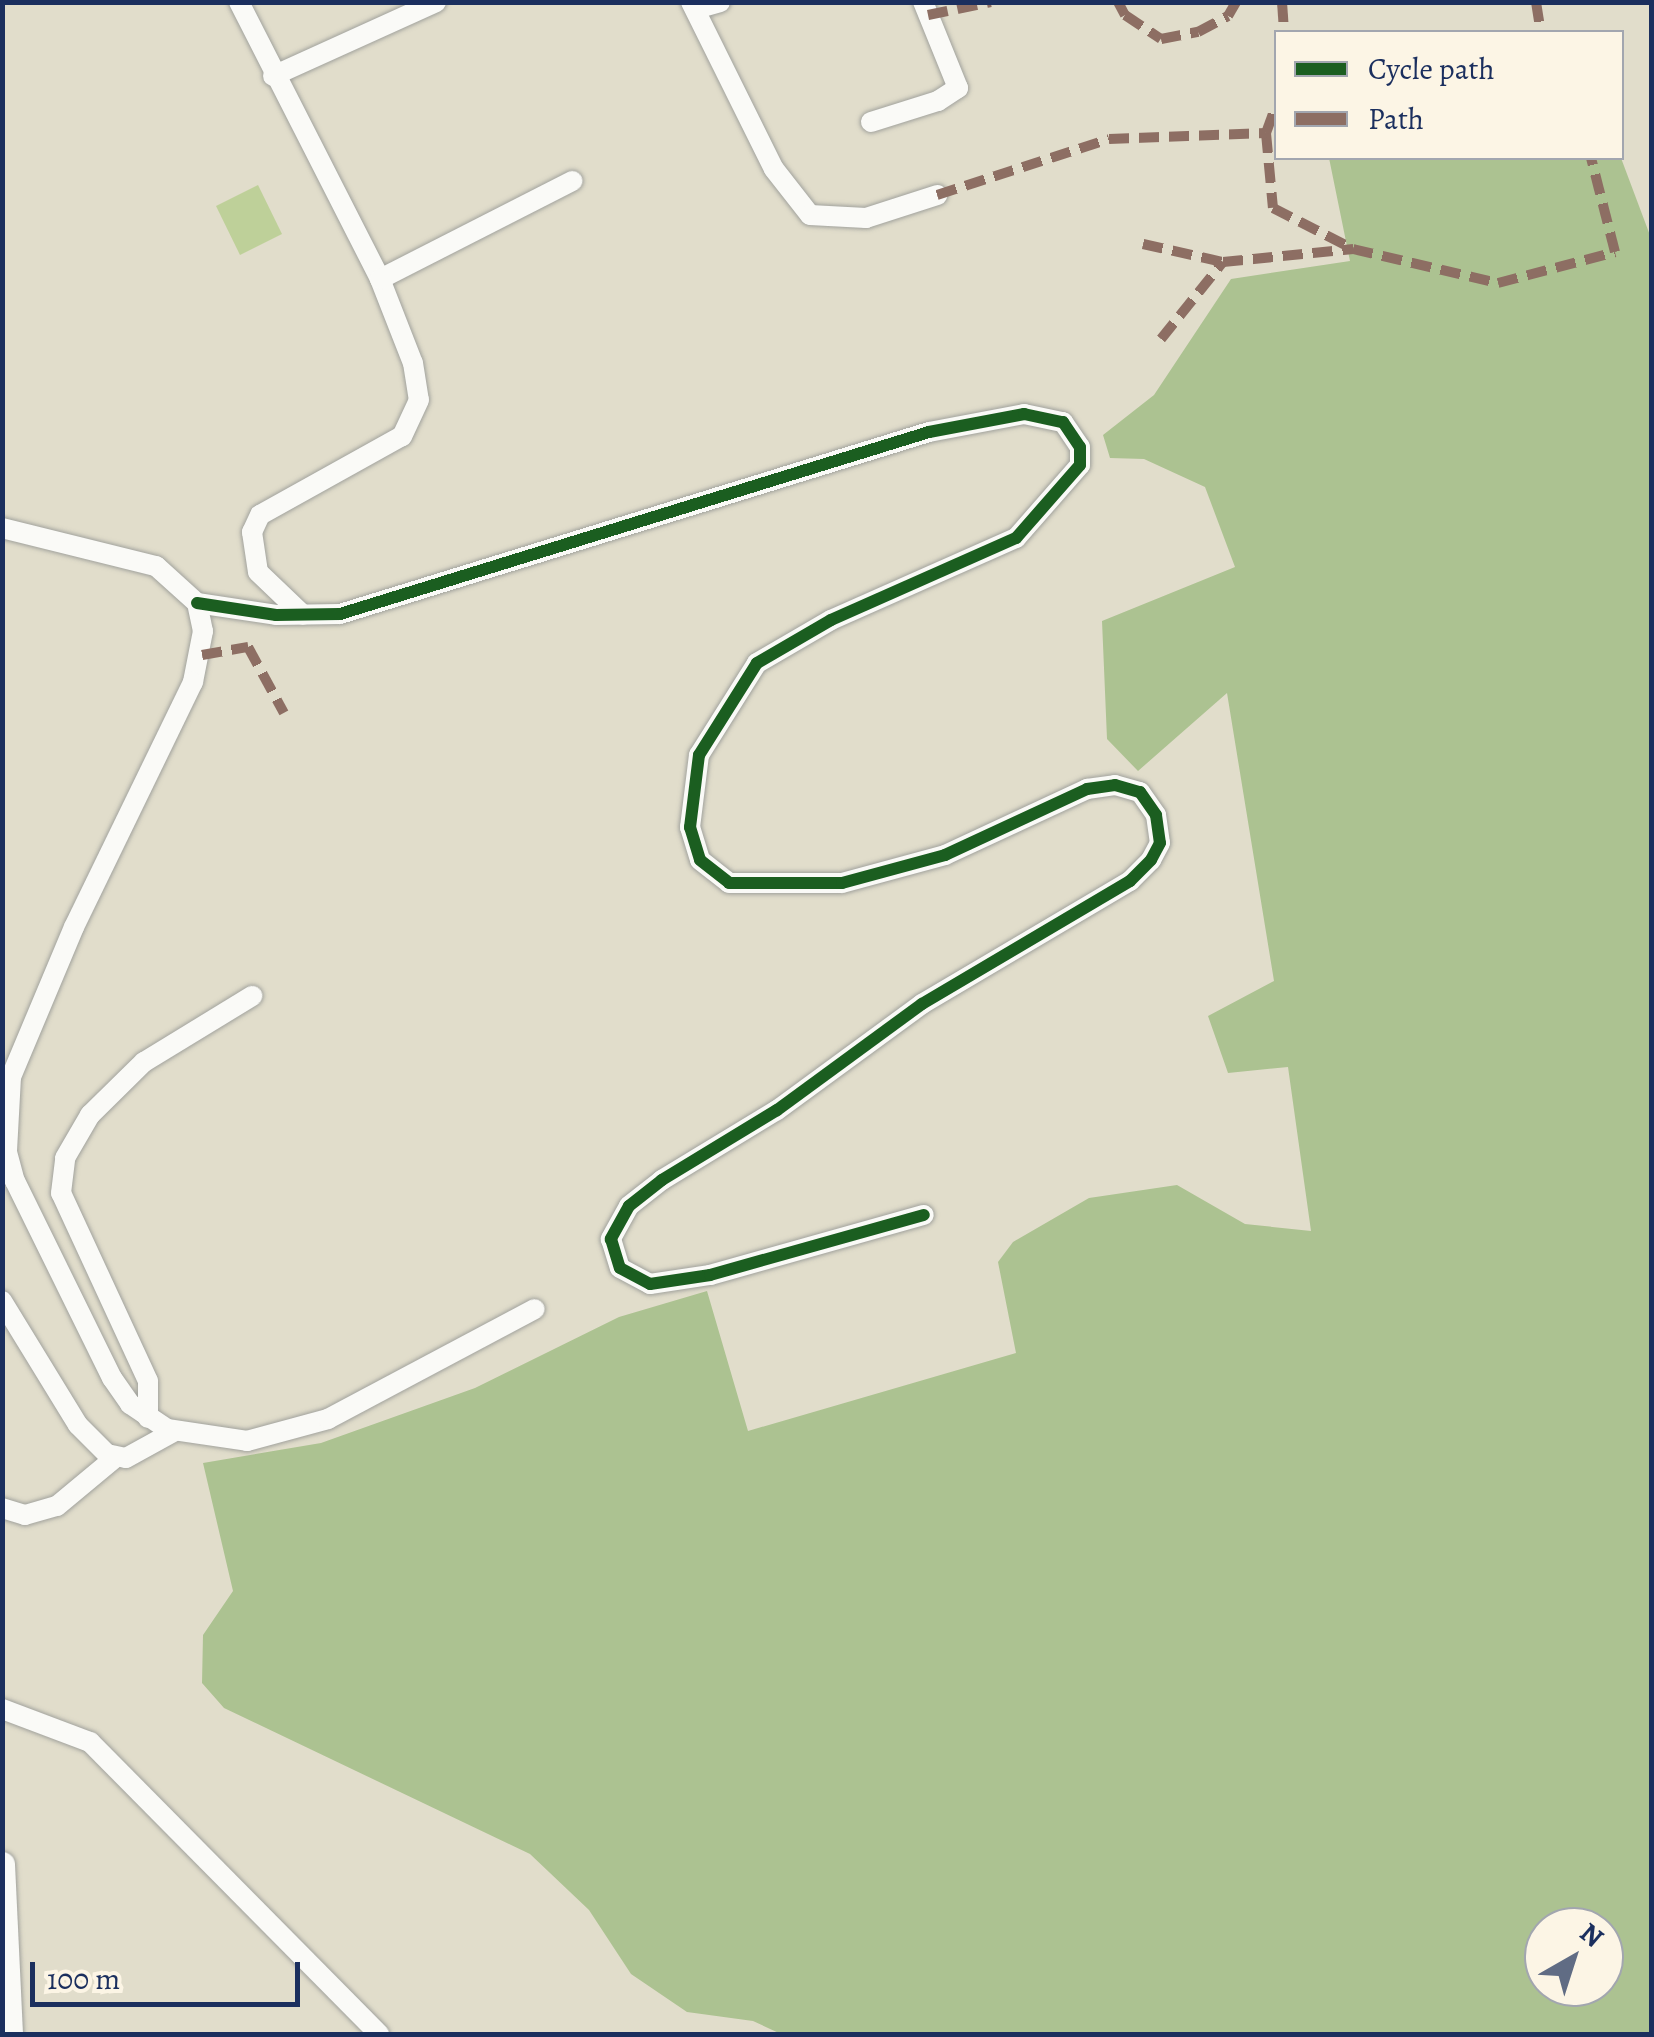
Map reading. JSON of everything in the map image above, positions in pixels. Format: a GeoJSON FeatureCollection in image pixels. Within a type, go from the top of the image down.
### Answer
{"type":"FeatureCollection","features":[{"type":"Feature","properties":{"kind":"street"},"geometry":{"type":"LineString","coordinates":[[239,2],[273,76],[380,279],[413,362],[419,400],[410,428],[270,505],[252,532],[258,572],[303,615]]}},
{"type":"Feature","properties":{"kind":"street"},"geometry":{"type":"LineString","coordinates":[[273,76],[436,2]]}},
{"type":"Feature","properties":{"kind":"street"},"geometry":{"type":"LineString","coordinates":[[720,2],[694,6],[774,169],[810,216],[866,218],[936,195]]}},
{"type":"Feature","properties":{"kind":"street"},"geometry":{"type":"LineString","coordinates":[[870,122],[938,101],[958,88],[923,2]]}},
{"type":"Feature","properties":{"kind":"street"},"geometry":{"type":"LineString","coordinates":[[380,279],[572,181]]}},
{"type":"Feature","properties":{"kind":"street"},"geometry":{"type":"LineString","coordinates":[[197,603],[303,615],[340,614],[929,432],[1024,414],[1068,426],[1080,447],[1080,464],[1016,538],[832,620],[757,662],[699,755],[690,827],[700,860],[729,883],[842,883],[946,855],[1087,789],[1115,785],[1140,792],[1156,815],[1160,843],[1151,860],[1130,881],[922,1004],[789,1102],[662,1180],[629,1206],[611,1239],[620,1268],[650,1284],[710,1275],[924,1215]]}},
{"type":"Feature","properties":{"kind":"street"},"geometry":{"type":"LineString","coordinates":[[2,528],[127,554],[182,582],[197,603],[202,654],[193,682],[22,1042],[7,1114],[15,1181],[49,1261],[104,1366],[148,1418],[175,1431],[247,1441],[306,1428],[535,1310]]}},
{"type":"Feature","properties":{"kind":"street"},"geometry":{"type":"LineString","coordinates":[[148,1418],[148,1382],[61,1193],[65,1158],[90,1115],[144,1062],[252,996]]}},
{"type":"Feature","properties":{"kind":"street"},"geometry":{"type":"LineString","coordinates":[[2,1301],[78,1426],[116,1457]]}},
{"type":"Feature","properties":{"kind":"street"},"geometry":{"type":"LineString","coordinates":[[2,1508],[25,1515],[57,1506],[116,1457],[142,1452],[175,1431]]}},
{"type":"Feature","properties":{"kind":"street"},"geometry":{"type":"LineString","coordinates":[[2,1709],[90,1742],[378,2034]]}},
{"type":"Feature","properties":{"kind":"street"},"geometry":{"type":"LineString","coordinates":[[2,1864],[10,2034]]}},
{"type":"Feature","properties":{"kind":"green space"},"geometry":{"type":"Polygon","coordinates":[[[1329,160],[1622,160],[1651,238],[1651,2034],[781,2034],[753,2021],[687,2012],[631,1974],[589,1910],[530,1854],[224,1708],[202,1683],[203,1635],[233,1591],[203,1463],[321,1443],[475,1388],[619,1317],[707,1291],[748,1431],[1016,1353],[998,1262],[1013,1242],[1089,1198],[1177,1185],[1245,1224],[1311,1231],[1288,1067],[1228,1073],[1208,1016],[1274,981],[1227,693],[1138,771],[1107,739],[1102,621],[1235,567],[1205,487],[1144,459],[1110,458],[1103,435],[1154,395],[1231,279],[1350,261],[1329,160]]]}},
{"type":"Feature","properties":{"kind":"green space"},"geometry":{"type":"Polygon","coordinates":[[[258,185],[282,234],[240,255],[216,206],[258,185]]]}},
{"type":"Feature","properties":{"kind":"marked path"},"geometry":{"type":"LineString","coordinates":[[928,15],[991,2]]}},
{"type":"Feature","properties":{"kind":"marked path"},"geometry":{"type":"LineString","coordinates":[[1118,2],[1125,15],[1161,39],[1198,32],[1228,16],[1236,2]]}},
{"type":"Feature","properties":{"kind":"marked path"},"geometry":{"type":"LineString","coordinates":[[1282,2],[1284,30]]}},
{"type":"Feature","properties":{"kind":"marked path"},"geometry":{"type":"LineString","coordinates":[[1536,2],[1541,30]]}},
{"type":"Feature","properties":{"kind":"marked path"},"geometry":{"type":"LineString","coordinates":[[937,195],[1109,139],[1266,133],[1274,111]]}},
{"type":"Feature","properties":{"kind":"marked path"},"geometry":{"type":"LineString","coordinates":[[1266,133],[1273,208],[1353,249],[1498,283],[1615,252],[1592,160]]}},
{"type":"Feature","properties":{"kind":"marked path"},"geometry":{"type":"LineString","coordinates":[[1143,244],[1223,262],[1353,249]]}},
{"type":"Feature","properties":{"kind":"marked path"},"geometry":{"type":"LineString","coordinates":[[1161,339],[1223,262]]}},
{"type":"Feature","properties":{"kind":"marked path"},"geometry":{"type":"LineString","coordinates":[[202,655],[248,647],[284,713]]}},
{"type":"Feature","properties":{"kind":"cycle path"},"geometry":{"type":"LineString","coordinates":[[197,603],[276,615],[340,614],[929,432],[1024,414],[1063,422],[1080,447],[1080,465],[1016,538],[831,620],[757,663],[699,755],[690,827],[700,860],[729,883],[842,883],[945,855],[1087,789],[1115,785],[1140,792],[1156,815],[1160,843],[1151,860],[1130,881],[922,1004],[777,1110],[662,1180],[629,1206],[611,1239],[620,1268],[650,1284],[710,1275],[924,1215]]}}]}
